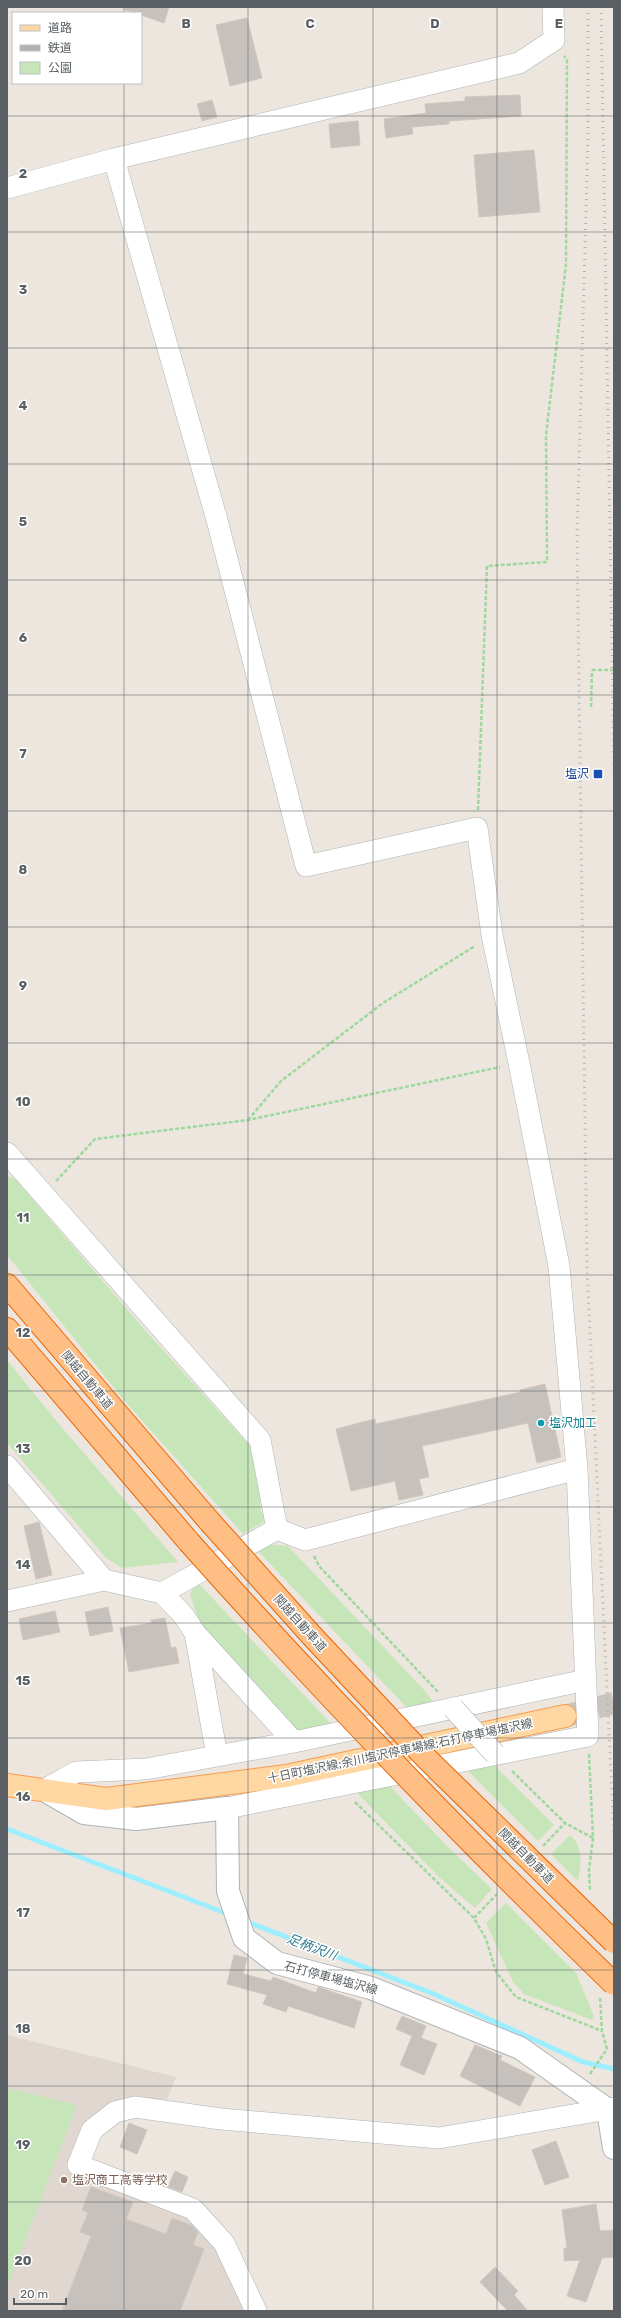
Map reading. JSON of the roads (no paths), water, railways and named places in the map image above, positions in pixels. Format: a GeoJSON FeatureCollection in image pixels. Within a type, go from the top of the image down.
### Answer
{"type":"FeatureCollection","features":[{"type":"Feature","properties":{"kind":"highway","name":"関越自動車道"},"geometry":{"type":"LineString","coordinates":[[7,1285],[210,1522],[313,1637],[427,1758],[614,1942]]}},
{"type":"Feature","properties":{"kind":"highway"},"geometry":{"type":"LineString","coordinates":[[7,1328],[189,1542],[290,1655],[410,1782],[614,1984]]}},
{"type":"Feature","properties":{"kind":"main road","name":"十日町塩沢線;余川塩沢停車場線;石打停車場塩沢線"},"geometry":{"type":"LineString","coordinates":[[7,1785],[106,1799],[286,1776],[565,1716]]}},
{"type":"Feature","properties":{"kind":"main road"},"geometry":{"type":"LineString","coordinates":[[44,1790],[84,1813],[136,1819],[227,1808]]}},
{"type":"Feature","properties":{"kind":"main road","name":"石打停車場塩沢線"},"geometry":{"type":"LineString","coordinates":[[227,1808],[228,1891],[244,1938],[249,1942],[277,1963],[371,1988],[520,2048],[611,2109]]}},
{"type":"Feature","properties":{"kind":"main road"},"geometry":{"type":"LineString","coordinates":[[611,2109],[614,2148]]}},
{"type":"Feature","properties":{"kind":"street"},"geometry":{"type":"LineString","coordinates":[[7,188],[114,159],[519,63],[554,40],[553,7]]}},
{"type":"Feature","properties":{"kind":"street"},"geometry":{"type":"LineString","coordinates":[[114,159],[217,520],[306,866],[477,828],[492,935],[559,1266],[577,1469],[588,1736],[227,1808]]}},
{"type":"Feature","properties":{"kind":"street"},"geometry":{"type":"LineString","coordinates":[[7,1153],[260,1440],[277,1529]]}},
{"type":"Feature","properties":{"kind":"street"},"geometry":{"type":"LineString","coordinates":[[7,1466],[104,1580]]}},
{"type":"Feature","properties":{"kind":"street"},"geometry":{"type":"LineString","coordinates":[[277,1529],[305,1540],[577,1469]]}},
{"type":"Feature","properties":{"kind":"street"},"geometry":{"type":"LineString","coordinates":[[162,1593],[277,1529]]}},
{"type":"Feature","properties":{"kind":"street"},"geometry":{"type":"LineString","coordinates":[[7,1601],[104,1580],[162,1593],[184,1616],[195,1633],[294,1742]]}},
{"type":"Feature","properties":{"kind":"street"},"geometry":{"type":"LineString","coordinates":[[195,1633],[217,1756]]}},
{"type":"Feature","properties":{"kind":"street"},"geometry":{"type":"LineString","coordinates":[[44,1790],[76,1772],[146,1769],[294,1742],[586,1680]]}},
{"type":"Feature","properties":{"kind":"street"},"geometry":{"type":"LineString","coordinates":[[453,1708],[495,1754]]}},
{"type":"Feature","properties":{"kind":"street"},"geometry":{"type":"LineString","coordinates":[[256,2311],[224,2243],[194,2209],[78,2165],[92,2130],[115,2112],[135,2107],[221,2119],[439,2138],[611,2109]]}},
{"type":"Feature","properties":{"kind":"waterway","name":"足柄沢川"},"geometry":{"type":"LineString","coordinates":[[7,1829],[228,1914]]}},
{"type":"Feature","properties":{"kind":"waterway","name":"足柄沢川"},"geometry":{"type":"LineString","coordinates":[[245,1921],[434,1994],[583,2062],[614,2069]]}},
{"type":"Feature","properties":{"kind":"tunnel"},"geometry":{"type":"LineString","coordinates":[[565,1716],[614,1703]]}},
{"type":"Feature","properties":{"kind":"railway"},"geometry":{"type":"LineString","coordinates":[[588,7],[588,139],[577,537],[587,1269],[614,1837]]}},
{"type":"Feature","properties":{"kind":"railway"},"geometry":{"type":"LineString","coordinates":[[601,7],[614,770]]}},
{"type":"Feature","properties":{"kind":"place","name":"塩沢"},"geometry":{"type":"Point","coordinates":[598,774]}},
{"type":"Feature","properties":{"kind":"place","name":"塩沢加工"},"geometry":{"type":"Point","coordinates":[541,1423]}},
{"type":"Feature","properties":{"kind":"place","name":"塩沢商工高等学校"},"geometry":{"type":"Point","coordinates":[64,2180]}}]}
